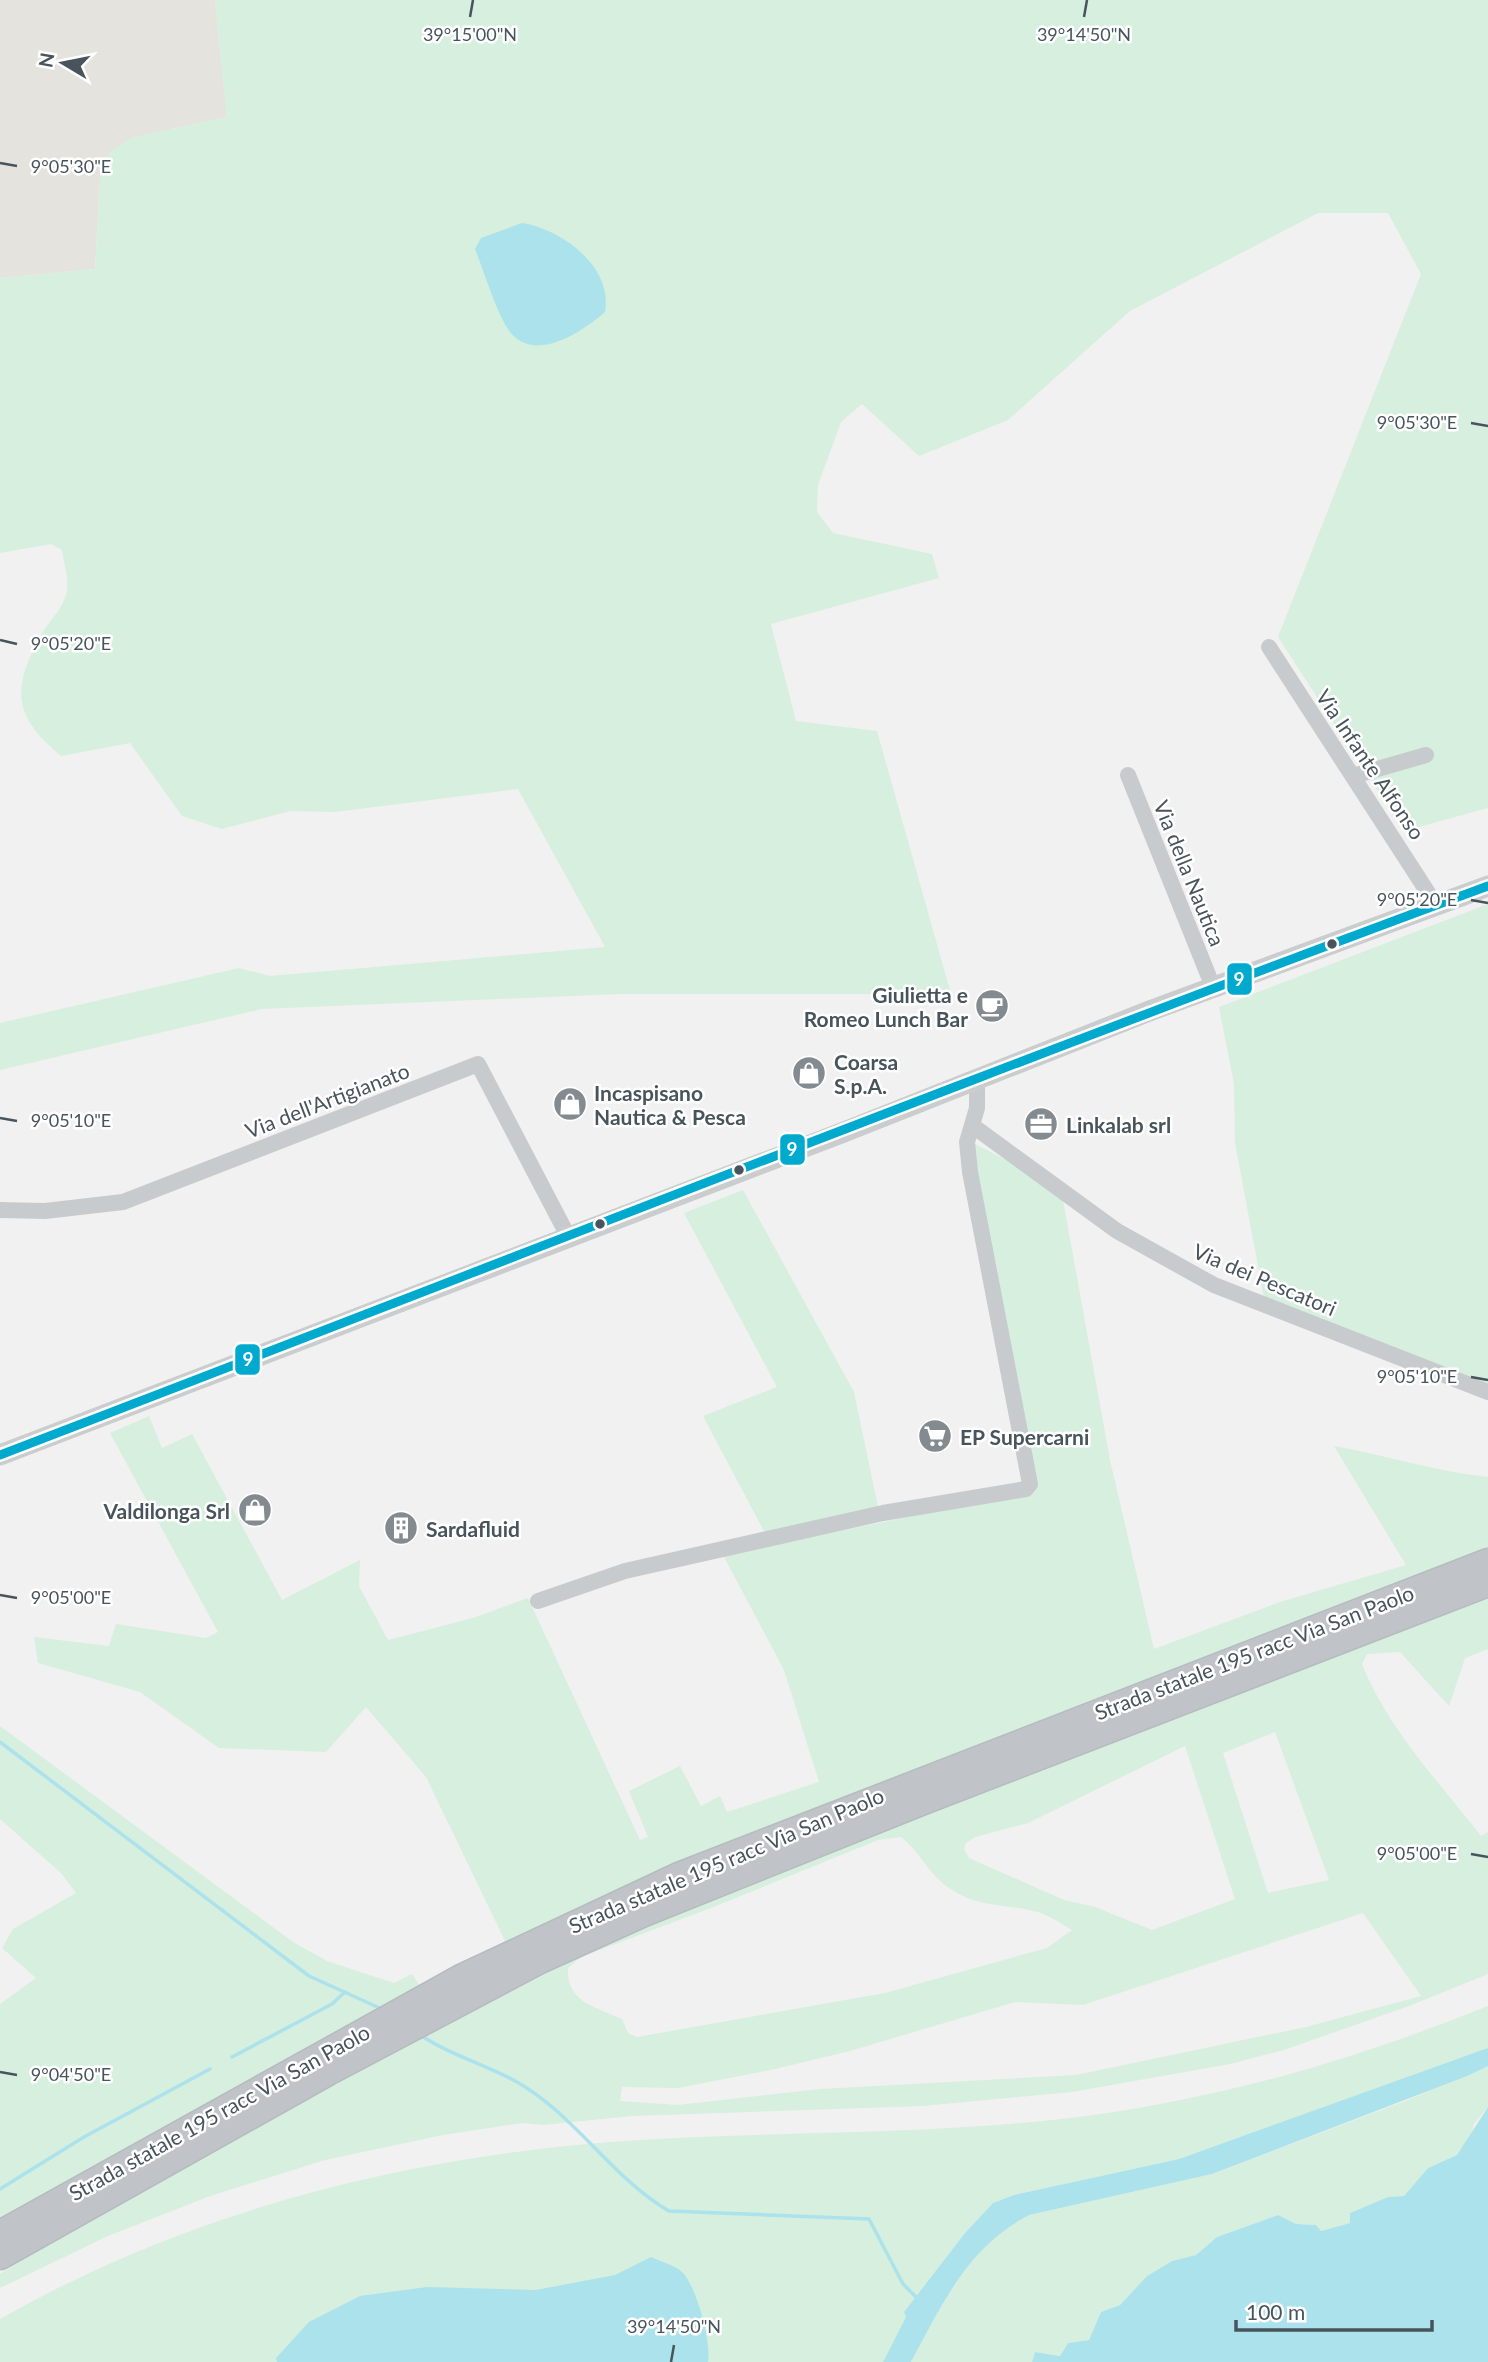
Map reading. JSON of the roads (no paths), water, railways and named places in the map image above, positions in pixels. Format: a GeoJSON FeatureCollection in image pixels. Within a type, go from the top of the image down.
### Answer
{"type":"FeatureCollection","features":[{"type":"Feature","properties":{"kind":"highway","name":"Strada statale 195 racc Via San Paolo"},"geometry":{"type":"LineString","coordinates":[[0,2234],[118,2180],[445,2009],[537,1951],[706,1865],[1488,1562]]}},
{"type":"Feature","properties":{"kind":"highway","name":"Strada statale 195 racc Via San Paolo"},"geometry":{"type":"LineString","coordinates":[[537,1951],[644,1913],[913,1805],[1488,1583]]}},
{"type":"Feature","properties":{"kind":"highway","name":"Strada statale 195 racc Via San Paolo"},"geometry":{"type":"LineString","coordinates":[[0,2256],[118,2180]]}},
{"type":"Feature","properties":{"kind":"main road"},"geometry":{"type":"LineString","coordinates":[[0,1455],[569,1238],[1213,987],[1488,886]]}},
{"type":"Feature","properties":{"kind":"street","name":"Via Infante Alfonso"},"geometry":{"type":"LineString","coordinates":[[1269,647],[1436,905]]}},
{"type":"Feature","properties":{"kind":"street"},"geometry":{"type":"LineString","coordinates":[[1353,776],[1426,755]]}},
{"type":"Feature","properties":{"kind":"street","name":"Via della Nautica"},"geometry":{"type":"LineString","coordinates":[[1128,775],[1213,987]]}},
{"type":"Feature","properties":{"kind":"street","name":"Via dell'Artigianato"},"geometry":{"type":"LineString","coordinates":[[0,1210],[45,1211],[124,1202],[478,1064],[569,1238]]}},
{"type":"Feature","properties":{"kind":"street"},"geometry":{"type":"LineString","coordinates":[[538,1601],[625,1572],[883,1513],[1026,1489],[1030,1484],[970,1172],[967,1142],[973,1126],[976,1080]]}},
{"type":"Feature","properties":{"kind":"street","name":"Via dei Pescatori"},"geometry":{"type":"LineString","coordinates":[[973,1126],[1117,1231],[1213,1285],[1488,1392]]}},
{"type":"Feature","properties":{"kind":"water"},"geometry":{"type":"Polygon","coordinates":[[[522,223],[553,233],[568,242],[593,265],[601,280],[605,295],[605,312],[583,329],[556,342],[528,344],[516,338],[501,317],[475,249],[481,238],[522,223]]]}},
{"type":"Feature","properties":{"kind":"water"},"geometry":{"type":"Polygon","coordinates":[[[1488,2048],[1488,2066],[1467,2076],[1212,2174],[1029,2215],[1007,2228],[973,2260],[946,2298],[911,2362],[883,2362],[906,2317],[904,2312],[965,2233],[993,2203],[1014,2195],[1179,2159],[1488,2048]]]}},
{"type":"Feature","properties":{"kind":"water"},"geometry":{"type":"Polygon","coordinates":[[[1488,2107],[1488,2362],[1032,2362],[1035,2352],[1060,2356],[1068,2343],[1089,2340],[1101,2312],[1120,2305],[1147,2276],[1172,2261],[1196,2255],[1217,2237],[1278,2215],[1296,2224],[1316,2225],[1321,2231],[1350,2223],[1350,2213],[1388,2197],[1404,2196],[1428,2168],[1457,2155],[1488,2107]]]}},
{"type":"Feature","properties":{"kind":"water"},"geometry":{"type":"Polygon","coordinates":[[[651,2257],[682,2272],[693,2289],[708,2342],[708,2362],[277,2362],[276,2358],[309,2322],[360,2296],[427,2287],[536,2290],[615,2275],[651,2257]]]}},
{"type":"Feature","properties":{"kind":"waterway"},"geometry":{"type":"LineString","coordinates":[[0,1742],[309,1976],[384,2010]]}},
{"type":"Feature","properties":{"kind":"waterway"},"geometry":{"type":"LineString","coordinates":[[232,2057],[332,2004],[345,1992]]}},
{"type":"Feature","properties":{"kind":"waterway"},"geometry":{"type":"LineString","coordinates":[[419,2034],[442,2048],[517,2082],[538,2096],[557,2111],[629,2182],[669,2211],[869,2219],[903,2284],[919,2300]]}},
{"type":"Feature","properties":{"kind":"waterway"},"geometry":{"type":"LineString","coordinates":[[0,2189],[84,2137],[210,2069]]}},
{"type":"Feature","properties":{"kind":"place","name":"Giulietta e Romeo Lunch Bar"},"geometry":{"type":"Point","coordinates":[992,1006]}},
{"type":"Feature","properties":{"kind":"place","name":"Coarsa S.p.A."},"geometry":{"type":"Point","coordinates":[809,1073]}},
{"type":"Feature","properties":{"kind":"place","name":"Incaspisano Nautica & Pesca"},"geometry":{"type":"Point","coordinates":[570,1104]}},
{"type":"Feature","properties":{"kind":"place","name":"Linkalab srl"},"geometry":{"type":"Point","coordinates":[1041,1124]}},
{"type":"Feature","properties":{"kind":"place","name":"EP Supercarni"},"geometry":{"type":"Point","coordinates":[935,1436]}},
{"type":"Feature","properties":{"kind":"place","name":"Valdilonga Srl"},"geometry":{"type":"Point","coordinates":[255,1510]}},
{"type":"Feature","properties":{"kind":"place","name":"Sardafluid"},"geometry":{"type":"Point","coordinates":[401,1528]}}]}
